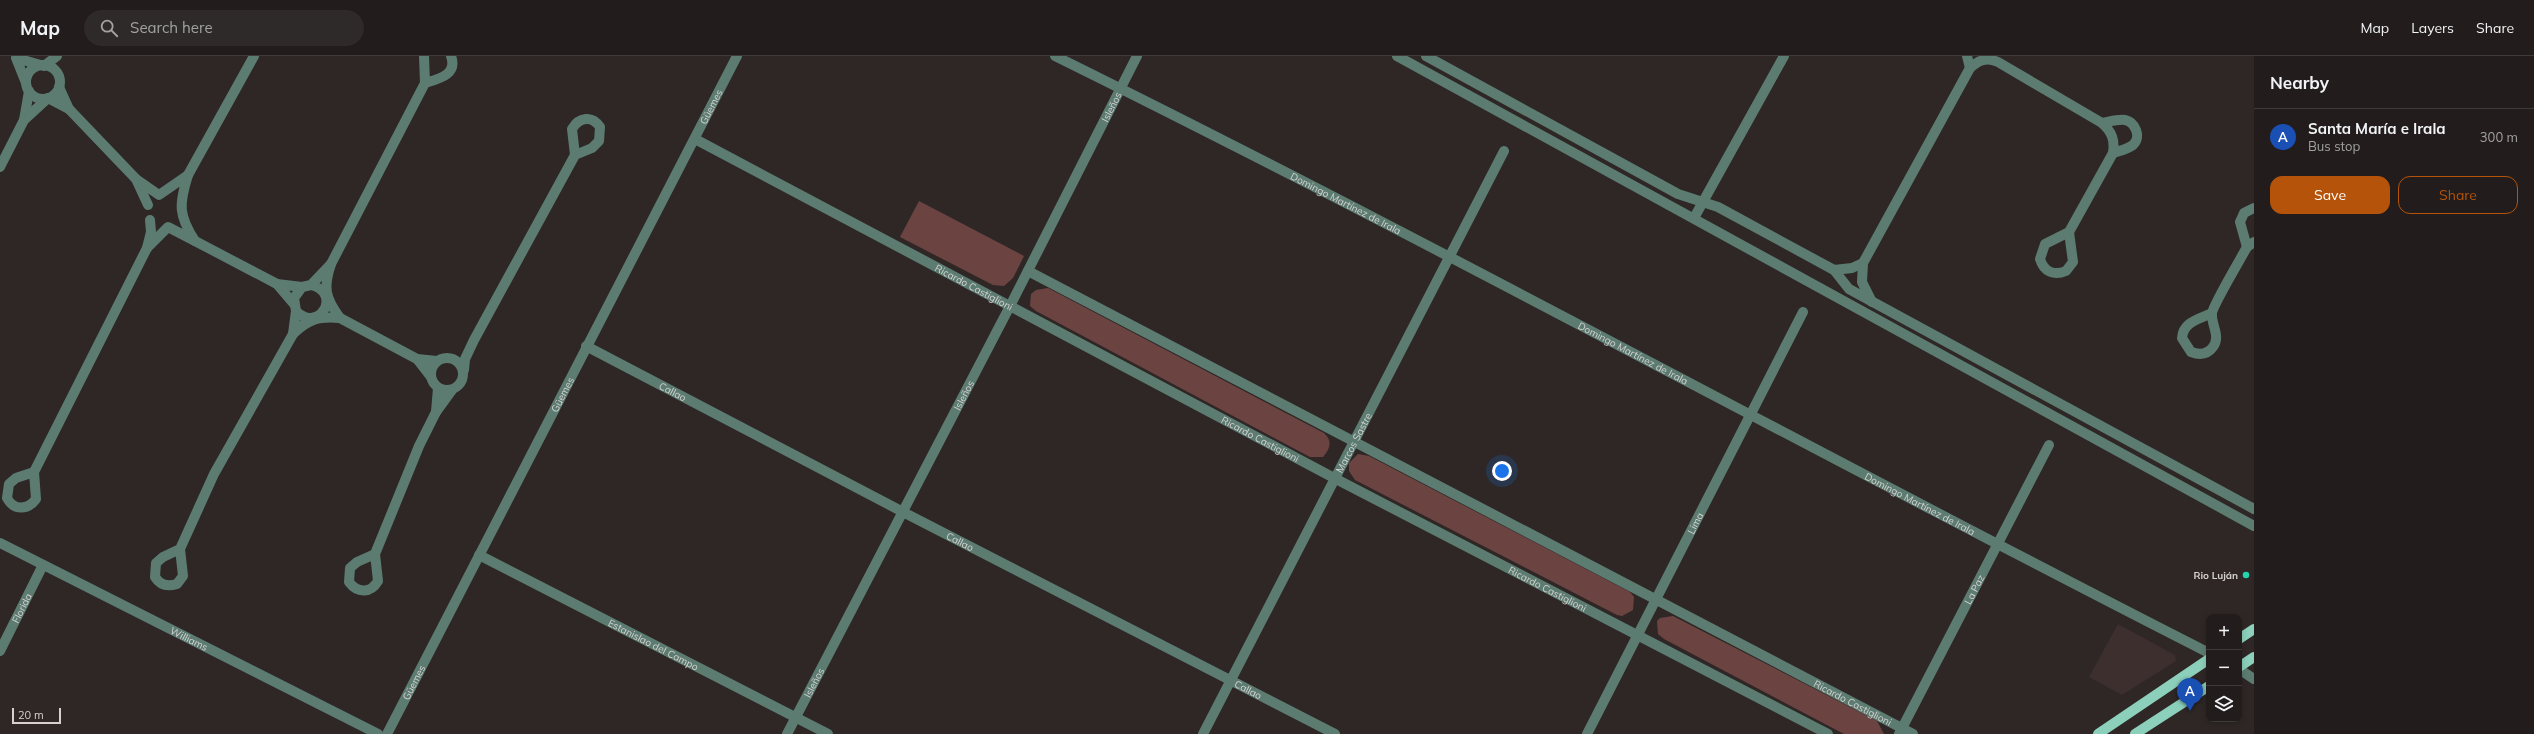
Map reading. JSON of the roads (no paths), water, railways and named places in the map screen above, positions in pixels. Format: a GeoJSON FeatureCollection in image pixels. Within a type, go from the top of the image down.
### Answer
{"type":"FeatureCollection","features":[{"type":"Feature","properties":{"kind":"main road"},"geometry":{"type":"LineString","coordinates":[[2242,637],[2254,629]]}},
{"type":"Feature","properties":{"kind":"main road"},"geometry":{"type":"LineString","coordinates":[[2242,666],[2254,657]]}},
{"type":"Feature","properties":{"kind":"main road"},"geometry":{"type":"LineString","coordinates":[[2098,734],[2206,661]]}},
{"type":"Feature","properties":{"kind":"main road"},"geometry":{"type":"LineString","coordinates":[[2135,734],[2206,688]]}},
{"type":"Feature","properties":{"kind":"street"},"geometry":{"type":"LineString","coordinates":[[0,167],[24,120],[31,71],[44,66],[57,56]]}},
{"type":"Feature","properties":{"kind":"street"},"geometry":{"type":"LineString","coordinates":[[24,120],[48,98],[53,96],[60,83],[62,56]]}},
{"type":"Feature","properties":{"kind":"street"},"geometry":{"type":"LineString","coordinates":[[147,248],[168,227],[176,222],[188,175],[254,56]]}},
{"type":"Feature","properties":{"kind":"street"},"geometry":{"type":"LineString","coordinates":[[180,549],[214,474],[293,334],[302,324],[322,313],[326,306],[328,275],[331,264],[425,83],[424,56]]}},
{"type":"Feature","properties":{"kind":"street"},"geometry":{"type":"LineString","coordinates":[[425,83],[447,75],[452,67],[452,56]]}},
{"type":"Feature","properties":{"kind":"street","name":"Güemes"},"geometry":{"type":"LineString","coordinates":[[387,734],[737,56]]}},
{"type":"Feature","properties":{"kind":"street","name":"Domingo Martínez de Irala"},"geometry":{"type":"LineString","coordinates":[[1055,56],[1449,257],[1997,545],[2206,651]]}},
{"type":"Feature","properties":{"kind":"street","name":"Isleños"},"geometry":{"type":"LineString","coordinates":[[787,734],[1010,306],[1137,56]]}},
{"type":"Feature","properties":{"kind":"street"},"geometry":{"type":"LineString","coordinates":[[1396,56],[2254,526]]}},
{"type":"Feature","properties":{"kind":"street"},"geometry":{"type":"LineString","coordinates":[[1426,56],[1678,194],[1718,207],[1834,270],[1849,289],[2254,509]]}},
{"type":"Feature","properties":{"kind":"street"},"geometry":{"type":"LineString","coordinates":[[1694,218],[1784,56]]}},
{"type":"Feature","properties":{"kind":"street"},"geometry":{"type":"LineString","coordinates":[[1967,56],[1970,68]]}},
{"type":"Feature","properties":{"kind":"street"},"geometry":{"type":"LineString","coordinates":[[14,57],[54,70],[69,109]]}},
{"type":"Feature","properties":{"kind":"street"},"geometry":{"type":"LineString","coordinates":[[14,57],[23,71],[28,88],[38,98],[48,98],[69,109],[136,179],[159,195],[170,195],[180,207],[184,225],[195,241]]}},
{"type":"Feature","properties":{"kind":"street"},"geometry":{"type":"LineString","coordinates":[[1872,302],[1862,282],[1863,263],[1970,68],[1983,60],[1989,58],[1997,59],[2102,123],[2110,130],[2114,143],[2113,153],[2069,232]]}},
{"type":"Feature","properties":{"kind":"street"},"geometry":{"type":"LineString","coordinates":[[2102,123],[2126,120],[2133,124],[2137,130],[2136,141],[2133,146],[2113,153]]}},
{"type":"Feature","properties":{"kind":"street","name":"Ricardo Castiglioni"},"geometry":{"type":"LineString","coordinates":[[695,139],[1336,479],[1828,734]]}},
{"type":"Feature","properties":{"kind":"street","name":"Marcos Sastre"},"geometry":{"type":"LineString","coordinates":[[1203,734],[1356,441],[1504,151]]}},
{"type":"Feature","properties":{"kind":"street"},"geometry":{"type":"LineString","coordinates":[[375,554],[419,446],[436,412],[452,390],[461,382],[465,359],[474,340],[575,155]]}},
{"type":"Feature","properties":{"kind":"street"},"geometry":{"type":"LineString","coordinates":[[148,205],[159,195],[188,175]]}},
{"type":"Feature","properties":{"kind":"street"},"geometry":{"type":"LineString","coordinates":[[34,472],[147,248],[151,232],[148,205],[136,179]]}},
{"type":"Feature","properties":{"kind":"street"},"geometry":{"type":"LineString","coordinates":[[2212,313],[2250,244],[2240,222],[2244,213],[2254,208]]}},
{"type":"Feature","properties":{"kind":"street"},"geometry":{"type":"LineString","coordinates":[[150,220],[158,226],[168,227],[277,284],[318,287],[340,318]]}},
{"type":"Feature","properties":{"kind":"street"},"geometry":{"type":"LineString","coordinates":[[1834,270],[1852,268],[1863,263]]}},
{"type":"Feature","properties":{"kind":"street"},"geometry":{"type":"LineString","coordinates":[[293,334],[297,292],[307,286],[331,264]]}},
{"type":"Feature","properties":{"kind":"street","name":"Ricardo Castiglioni"},"geometry":{"type":"LineString","coordinates":[[1028,271],[1356,441],[1901,731],[1913,734]]}},
{"type":"Feature","properties":{"kind":"street"},"geometry":{"type":"LineString","coordinates":[[277,284],[301,316],[315,318],[340,318],[417,359],[437,361],[463,350],[474,340]]}},
{"type":"Feature","properties":{"kind":"street"},"geometry":{"type":"LineString","coordinates":[[1843,300],[1849,289]]}},
{"type":"Feature","properties":{"kind":"street","name":"Lima"},"geometry":{"type":"LineString","coordinates":[[1587,734],[1803,312]]}},
{"type":"Feature","properties":{"kind":"street","name":"Callao"},"geometry":{"type":"LineString","coordinates":[[586,346],[903,512],[1335,734]]}},
{"type":"Feature","properties":{"kind":"street"},"geometry":{"type":"LineString","coordinates":[[448,357],[455,359],[464,370]]}},
{"type":"Feature","properties":{"kind":"street"},"geometry":{"type":"LineString","coordinates":[[417,359],[438,388],[436,412]]}},
{"type":"Feature","properties":{"kind":"street"},"geometry":{"type":"LineString","coordinates":[[431,377],[432,368],[437,361]]}},
{"type":"Feature","properties":{"kind":"street"},"geometry":{"type":"LineString","coordinates":[[438,388],[452,390]]}},
{"type":"Feature","properties":{"kind":"street","name":"La Paz"},"geometry":{"type":"LineString","coordinates":[[1901,731],[2049,445]]}},
{"type":"Feature","properties":{"kind":"street","name":"Williams"},"geometry":{"type":"LineString","coordinates":[[0,544],[378,734]]}},
{"type":"Feature","properties":{"kind":"street","name":"Estanislao del Campo"},"geometry":{"type":"LineString","coordinates":[[479,555],[828,734]]}},
{"type":"Feature","properties":{"kind":"street","name":"Florida"},"geometry":{"type":"LineString","coordinates":[[0,651],[43,565]]}},
{"type":"Feature","properties":{"kind":"street"},"geometry":{"type":"LineString","coordinates":[[2242,670],[2254,679]]}},
{"type":"Feature","properties":{"kind":"place","name":"Rio Luján"},"geometry":{"type":"Point","coordinates":[2246,575]}},
{"type":"Feature","properties":{"kind":"place","name":"Santa María e Irala"},"geometry":{"type":"Point","coordinates":[2190,711]}}]}
